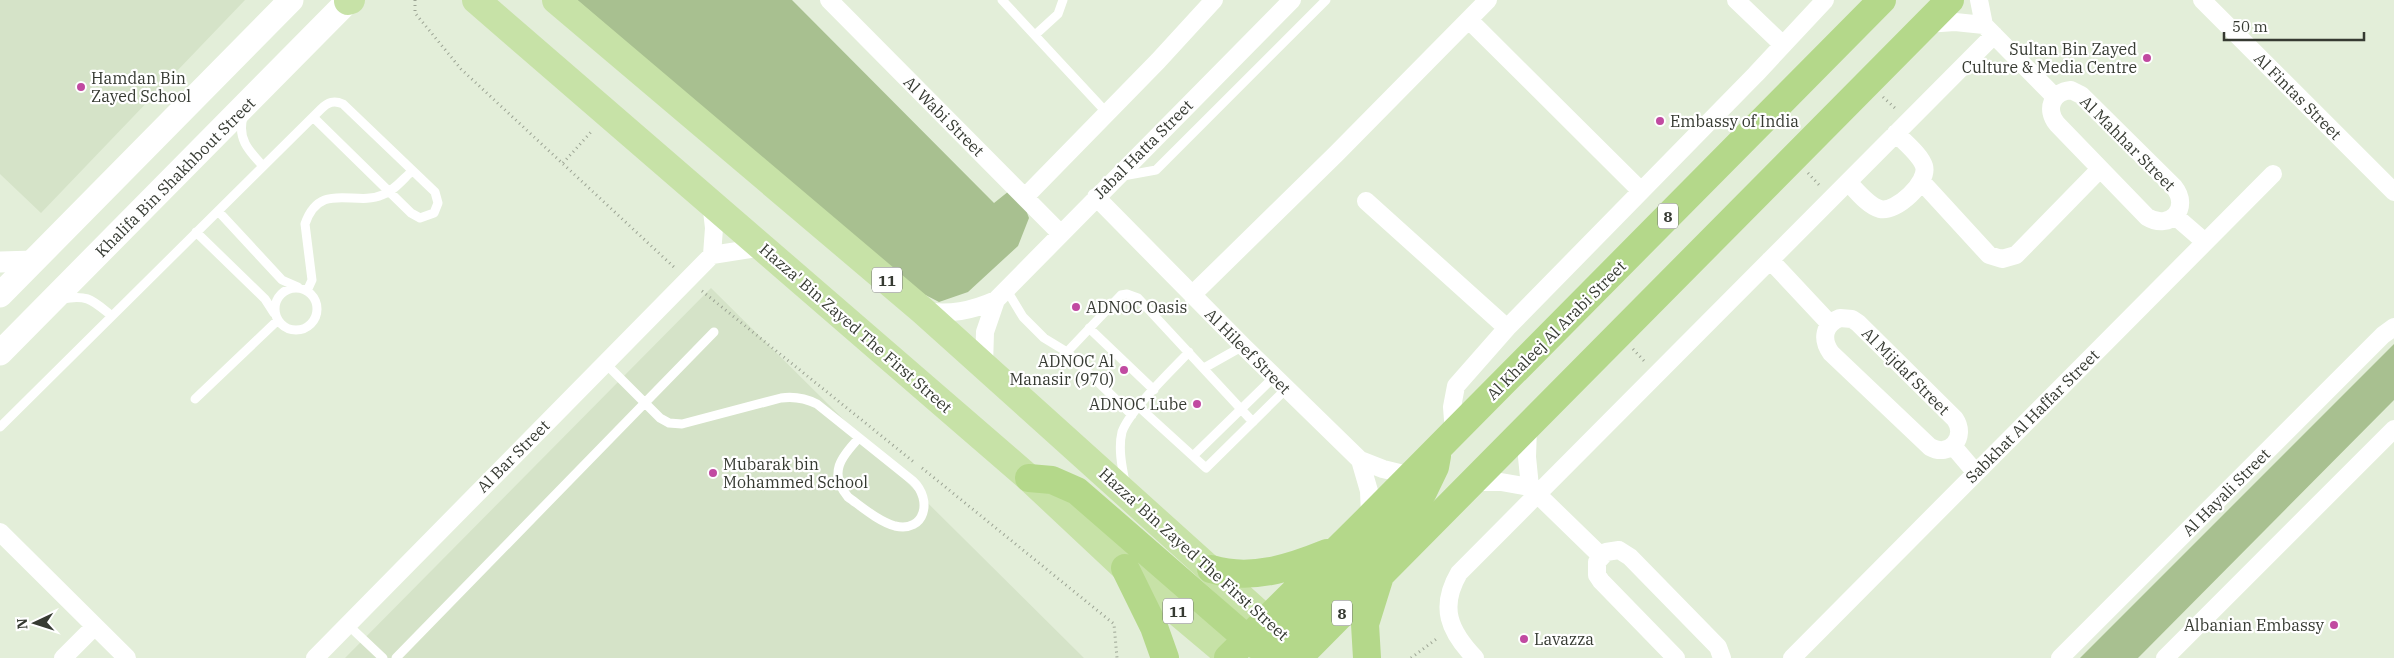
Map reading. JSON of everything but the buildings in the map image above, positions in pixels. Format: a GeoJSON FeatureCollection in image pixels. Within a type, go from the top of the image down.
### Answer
{"type":"FeatureCollection","features":[{"type":"Feature","properties":{"kind":"highway","name":"Al Khaleej Al Arabi Street"},"geometry":{"type":"LineString","coordinates":[[1266,651],[1336,550],[1412,476],[1882,0]]}},
{"type":"Feature","properties":{"kind":"highway","name":"8"},"geometry":{"type":"LineString","coordinates":[[1266,651],[1381,574],[1950,0]]}},
{"type":"Feature","properties":{"kind":"highway"},"geometry":{"type":"LineString","coordinates":[[1029,478],[1052,480],[1077,491],[1266,651],[1423,492],[1445,441]]}},
{"type":"Feature","properties":{"kind":"highway"},"geometry":{"type":"LineString","coordinates":[[1211,569],[1239,574],[1267,573],[1336,550]]}},
{"type":"Feature","properties":{"kind":"highway"},"geometry":{"type":"LineString","coordinates":[[1125,568],[1154,626],[1164,658]]}},
{"type":"Feature","properties":{"kind":"highway"},"geometry":{"type":"LineString","coordinates":[[1366,658],[1365,624],[1381,574]]}},
{"type":"Feature","properties":{"kind":"main road"},"geometry":{"type":"LineString","coordinates":[[0,295],[291,0]]}},
{"type":"Feature","properties":{"kind":"main road","name":"Khalifa Bin Shakhbout Street"},"geometry":{"type":"LineString","coordinates":[[0,353],[349,0]]}},
{"type":"Feature","properties":{"kind":"main road","name":"Hazza' Bin Zayed The First Street"},"geometry":{"type":"LineString","coordinates":[[476,0],[1029,478],[1125,568],[1266,651]]}},
{"type":"Feature","properties":{"kind":"main road","name":"Hazza' Bin Zayed The First Street"},"geometry":{"type":"LineString","coordinates":[[556,0],[923,311],[1211,569],[1266,651]]}},
{"type":"Feature","properties":{"kind":"street","name":"Al Wabi Street"},"geometry":{"type":"LineString","coordinates":[[829,0],[1060,233]]}},
{"type":"Feature","properties":{"kind":"street"},"geometry":{"type":"LineString","coordinates":[[1024,198],[1214,0]]}},
{"type":"Feature","properties":{"kind":"street","name":"Jabal Hatta Street"},"geometry":{"type":"LineString","coordinates":[[923,311],[942,314],[961,312],[979,308],[1001,294],[1292,0]]}},
{"type":"Feature","properties":{"kind":"street"},"geometry":{"type":"LineString","coordinates":[[1192,295],[1336,154],[1488,0]]}},
{"type":"Feature","properties":{"kind":"street"},"geometry":{"type":"LineString","coordinates":[[1736,0],[1783,45]]}},
{"type":"Feature","properties":{"kind":"street"},"geometry":{"type":"LineString","coordinates":[[1445,441],[1456,386],[1507,328],[1825,0]]}},
{"type":"Feature","properties":{"kind":"street"},"geometry":{"type":"LineString","coordinates":[[1979,0],[1989,30]]}},
{"type":"Feature","properties":{"kind":"street","name":"Al Fintas Street"},"geometry":{"type":"LineString","coordinates":[[2202,0],[2394,192]]}},
{"type":"Feature","properties":{"kind":"street"},"geometry":{"type":"LineString","coordinates":[[1469,20],[1641,191]]}},
{"type":"Feature","properties":{"kind":"street"},"geometry":{"type":"LineString","coordinates":[[1926,24],[1955,22],[1989,30]]}},
{"type":"Feature","properties":{"kind":"street"},"geometry":{"type":"LineString","coordinates":[[1476,658],[1457,638],[1452,628],[1448,605],[1459,573],[1533,490],[1657,374],[1902,127],[1989,30]]}},
{"type":"Feature","properties":{"kind":"street","name":"Al Mahhar Street"},"geometry":{"type":"LineString","coordinates":[[1989,30],[2055,97]]}},
{"type":"Feature","properties":{"kind":"street","name":"Al Mahhar Street"},"geometry":{"type":"LineString","coordinates":[[2071,90],[2081,95],[2168,180],[2178,192],[2180,198],[2180,205],[2175,216],[2164,222],[2158,222],[2147,217],[2053,119],[2050,108],[2055,97],[2071,90]]}},
{"type":"Feature","properties":{"kind":"street"},"geometry":{"type":"LineString","coordinates":[[1848,182],[1875,208],[1882,210],[1896,207],[1922,182],[1925,172],[1922,162],[1902,127]]}},
{"type":"Feature","properties":{"kind":"street"},"geometry":{"type":"LineString","coordinates":[[1922,182],[1989,254],[2002,259],[2016,255],[2100,168]]}},
{"type":"Feature","properties":{"kind":"street","name":"Sabkhat Al Haffar Street"},"geometry":{"type":"LineString","coordinates":[[1792,658],[2273,174]]}},
{"type":"Feature","properties":{"kind":"street","name":"Al Hileef Street"},"geometry":{"type":"LineString","coordinates":[[1096,197],[1242,346],[1360,460],[1383,469],[1412,476]]}},
{"type":"Feature","properties":{"kind":"street"},"geometry":{"type":"LineString","coordinates":[[1366,201],[1507,328]]}},
{"type":"Feature","properties":{"kind":"street"},"geometry":{"type":"LineString","coordinates":[[711,202],[714,228],[712,255],[763,247]]}},
{"type":"Feature","properties":{"kind":"street","name":"Al Mahhar Street"},"geometry":{"type":"LineString","coordinates":[[2175,216],[2205,242]]}},
{"type":"Feature","properties":{"kind":"street","name":"Al Bar Street"},"geometry":{"type":"LineString","coordinates":[[315,658],[712,255]]}},
{"type":"Feature","properties":{"kind":"street"},"geometry":{"type":"LineString","coordinates":[[0,262],[34,260]]}},
{"type":"Feature","properties":{"kind":"street"},"geometry":{"type":"LineString","coordinates":[[1770,260],[1830,324],[1826,329],[1825,342],[1835,357],[1930,447],[1942,451],[1953,446],[1976,473]]}},
{"type":"Feature","properties":{"kind":"street","name":"Jabal Hatta Street"},"geometry":{"type":"LineString","coordinates":[[984,366],[985,332],[1001,294]]}},
{"type":"Feature","properties":{"kind":"street","name":"Al Mijdaf Street"},"geometry":{"type":"LineString","coordinates":[[1830,324],[1840,318],[1852,319],[1858,323],[1959,424],[1960,436],[1953,446]]}},
{"type":"Feature","properties":{"kind":"street","name":"Al Hayali Street"},"geometry":{"type":"LineString","coordinates":[[2060,658],[2383,335],[2394,327]]}},
{"type":"Feature","properties":{"kind":"street"},"geometry":{"type":"LineString","coordinates":[[1528,427],[1527,457],[1533,490]]}},
{"type":"Feature","properties":{"kind":"street"},"geometry":{"type":"LineString","coordinates":[[2165,658],[2394,429]]}},
{"type":"Feature","properties":{"kind":"street","name":"Al Hileef Street"},"geometry":{"type":"LineString","coordinates":[[1360,460],[1369,491],[1370,517]]}},
{"type":"Feature","properties":{"kind":"street"},"geometry":{"type":"LineString","coordinates":[[1472,482],[1501,482],[1533,490],[1601,556]]}},
{"type":"Feature","properties":{"kind":"street"},"geometry":{"type":"LineString","coordinates":[[0,532],[127,658]]}},
{"type":"Feature","properties":{"kind":"street"},"geometry":{"type":"LineString","coordinates":[[1676,658],[1601,581],[1596,568],[1601,556],[1612,549],[1625,552],[1718,647],[1722,658]]}},
{"type":"Feature","properties":{"kind":"street"},"geometry":{"type":"LineString","coordinates":[[63,658],[95,626]]}},
{"type":"Feature","properties":{"kind":"lane"},"geometry":{"type":"LineString","coordinates":[[1002,0],[1107,113]]}},
{"type":"Feature","properties":{"kind":"lane"},"geometry":{"type":"LineString","coordinates":[[1035,35],[1058,14],[1062,0]]}},
{"type":"Feature","properties":{"kind":"lane"},"geometry":{"type":"LineString","coordinates":[[1115,177],[1156,170],[1326,0]]}},
{"type":"Feature","properties":{"kind":"lane"},"geometry":{"type":"LineString","coordinates":[[0,427],[196,232],[313,117],[328,103],[338,102],[343,104],[412,170],[438,197],[434,213],[425,218],[415,216],[313,117]]}},
{"type":"Feature","properties":{"kind":"lane"},"geometry":{"type":"LineString","coordinates":[[246,104],[241,124],[243,141],[263,166]]}},
{"type":"Feature","properties":{"kind":"lane"},"geometry":{"type":"LineString","coordinates":[[304,289],[312,280],[305,228],[308,217],[327,198],[378,197],[389,192],[412,170]]}},
{"type":"Feature","properties":{"kind":"lane"},"geometry":{"type":"LineString","coordinates":[[196,232],[265,299],[282,326],[295,331],[302,330],[314,322],[318,308],[316,302],[304,289],[282,280],[218,211]]}},
{"type":"Feature","properties":{"kind":"lane"},"geometry":{"type":"LineString","coordinates":[[195,399],[276,317],[277,299],[281,294],[294,287],[304,289]]}},
{"type":"Feature","properties":{"kind":"lane"},"geometry":{"type":"LineString","coordinates":[[1001,294],[1044,338],[1067,352],[1132,415]]}},
{"type":"Feature","properties":{"kind":"lane"},"geometry":{"type":"LineString","coordinates":[[1067,352],[1121,295],[1127,294],[1138,298],[1253,422]]}},
{"type":"Feature","properties":{"kind":"lane"},"geometry":{"type":"LineString","coordinates":[[52,301],[82,296],[95,302],[112,316]]}},
{"type":"Feature","properties":{"kind":"lane"},"geometry":{"type":"LineString","coordinates":[[1090,328],[1154,390]]}},
{"type":"Feature","properties":{"kind":"lane"},"geometry":{"type":"LineString","coordinates":[[396,658],[714,332]]}},
{"type":"Feature","properties":{"kind":"lane"},"geometry":{"type":"LineString","coordinates":[[1204,368],[1242,346]]}},
{"type":"Feature","properties":{"kind":"lane"},"geometry":{"type":"LineString","coordinates":[[1128,494],[1121,448],[1122,432],[1132,415],[1189,352]]}},
{"type":"Feature","properties":{"kind":"lane"},"geometry":{"type":"LineString","coordinates":[[605,363],[664,421],[676,424],[781,398],[796,397],[817,404],[913,481],[923,492],[925,508],[917,521],[910,525],[894,526],[848,497],[843,491],[839,483],[838,467],[845,453],[859,438]]}},
{"type":"Feature","properties":{"kind":"lane"},"geometry":{"type":"LineString","coordinates":[[1139,407],[1206,468],[1253,422],[1280,383]]}},
{"type":"Feature","properties":{"kind":"lane"},"geometry":{"type":"LineString","coordinates":[[1193,456],[1240,410],[1280,383]]}},
{"type":"Feature","properties":{"kind":"lane"},"geometry":{"type":"LineString","coordinates":[[348,624],[383,658]]}},
{"type":"Feature","properties":{"kind":"path"},"geometry":{"type":"LineString","coordinates":[[415,0],[415,13],[461,69],[688,279],[1114,624],[1117,658]]}},
{"type":"Feature","properties":{"kind":"path"},"geometry":{"type":"LineString","coordinates":[[1869,82],[1902,127]]}},
{"type":"Feature","properties":{"kind":"path"},"geometry":{"type":"LineString","coordinates":[[563,163],[608,113]]}},
{"type":"Feature","properties":{"kind":"path"},"geometry":{"type":"LineString","coordinates":[[1794,158],[1832,198]]}},
{"type":"Feature","properties":{"kind":"path"},"geometry":{"type":"LineString","coordinates":[[1619,334],[1657,374]]}},
{"type":"Feature","properties":{"kind":"path"},"geometry":{"type":"LineString","coordinates":[[1411,658],[1452,628]]}},
{"type":"Feature","properties":{"kind":"shaded area","name":"Hamdan Bin Zayed School"},"geometry":{"type":"Polygon","coordinates":[[[0,0],[245,0],[41,213],[0,174],[0,0]]]}},
{"type":"Feature","properties":{"kind":"shaded area","name":"Mubarak bin Mohammed School"},"geometry":{"type":"Polygon","coordinates":[[[711,288],[1084,658],[345,658],[711,288]]]}},
{"type":"Feature","properties":{"kind":"green space"},"geometry":{"type":"Polygon","coordinates":[[[577,0],[792,0],[994,203],[1009,191],[1023,202],[1029,218],[1018,246],[968,292],[939,302],[912,288],[577,0]]]}},
{"type":"Feature","properties":{"kind":"green space"},"geometry":{"type":"Polygon","coordinates":[[[2394,344],[2394,400],[2138,658],[2080,658],[2394,344]]]}},
{"type":"Feature","properties":{"kind":"place","name":"Sultan Bin Zayed Culture & Media Centre"},"geometry":{"type":"Point","coordinates":[2147,58]}},
{"type":"Feature","properties":{"kind":"place","name":"Hamdan Bin Zayed School"},"geometry":{"type":"Point","coordinates":[81,87]}},
{"type":"Feature","properties":{"kind":"place","name":"Embassy of India"},"geometry":{"type":"Point","coordinates":[1660,121]}},
{"type":"Feature","properties":{"kind":"place","name":"ADNOC Oasis"},"geometry":{"type":"Point","coordinates":[1076,307]}},
{"type":"Feature","properties":{"kind":"place","name":"ADNOC Al Manasir (970)"},"geometry":{"type":"Point","coordinates":[1124,370]}},
{"type":"Feature","properties":{"kind":"place","name":"ADNOC Lube"},"geometry":{"type":"Point","coordinates":[1197,404]}},
{"type":"Feature","properties":{"kind":"place","name":"Mubarak bin Mohammed School"},"geometry":{"type":"Point","coordinates":[713,473]}},
{"type":"Feature","properties":{"kind":"place","name":"Albanian Embassy"},"geometry":{"type":"Point","coordinates":[2334,625]}},
{"type":"Feature","properties":{"kind":"place","name":"Lavazza"},"geometry":{"type":"Point","coordinates":[1524,639]}}]}
